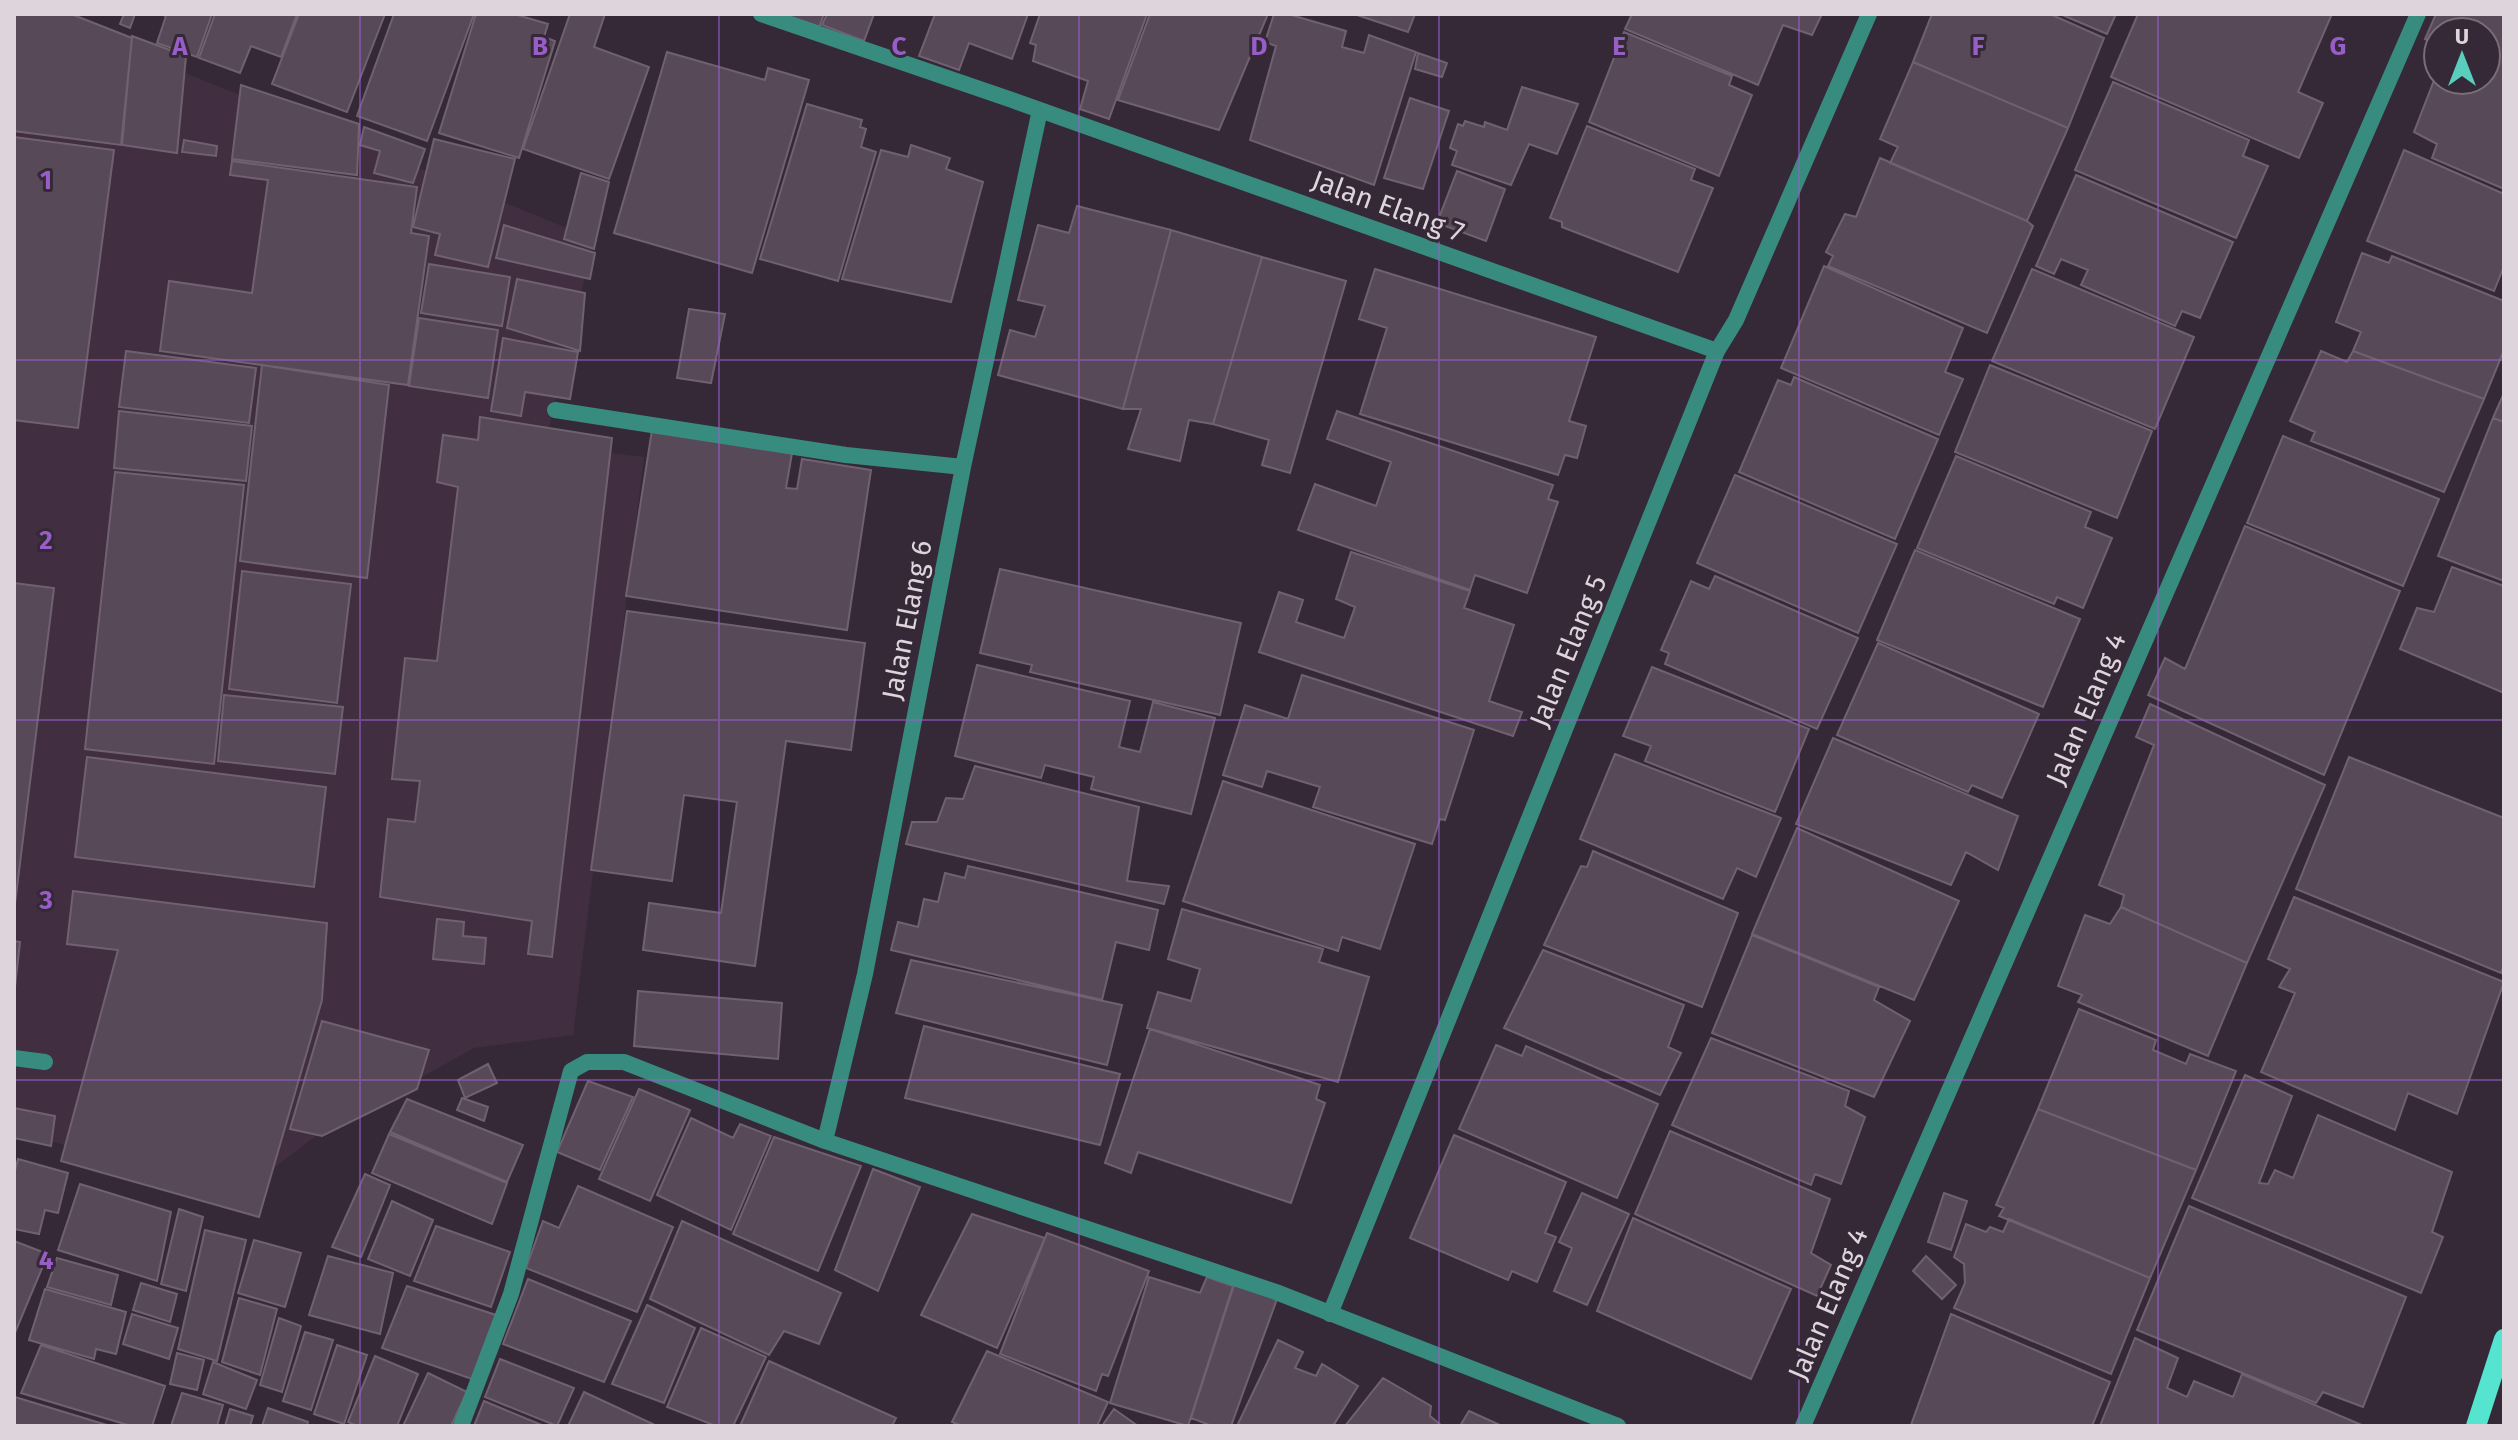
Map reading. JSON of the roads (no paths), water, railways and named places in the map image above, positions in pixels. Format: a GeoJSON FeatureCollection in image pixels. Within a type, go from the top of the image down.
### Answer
{"type":"FeatureCollection","features":[{"type":"Feature","properties":{"kind":"main road"},"geometry":{"type":"LineString","coordinates":[[2476,1426],[2504,1339]]}},
{"type":"Feature","properties":{"kind":"street","name":"Jalan Elang 7"},"geometry":{"type":"LineString","coordinates":[[761,14],[1717,351]]}},
{"type":"Feature","properties":{"kind":"street","name":"Jalan Elang 5"},"geometry":{"type":"LineString","coordinates":[[1330,1314],[1717,351],[1736,320],[1869,14]]}},
{"type":"Feature","properties":{"kind":"street","name":"Jalan Elang 4"},"geometry":{"type":"LineString","coordinates":[[1803,1426],[2418,14]]}},
{"type":"Feature","properties":{"kind":"street","name":"Jalan Elang 6"},"geometry":{"type":"LineString","coordinates":[[825,1141],[865,974],[963,467],[1040,110]]}},
{"type":"Feature","properties":{"kind":"street"},"geometry":{"type":"LineString","coordinates":[[555,410],[846,455],[963,467]]}},
{"type":"Feature","properties":{"kind":"street"},"geometry":{"type":"LineString","coordinates":[[14,1058],[45,1062]]}},
{"type":"Feature","properties":{"kind":"street"},"geometry":{"type":"LineString","coordinates":[[461,1426],[511,1294],[571,1071],[587,1062],[624,1062],[825,1141],[1276,1292],[1618,1426]]}}]}
